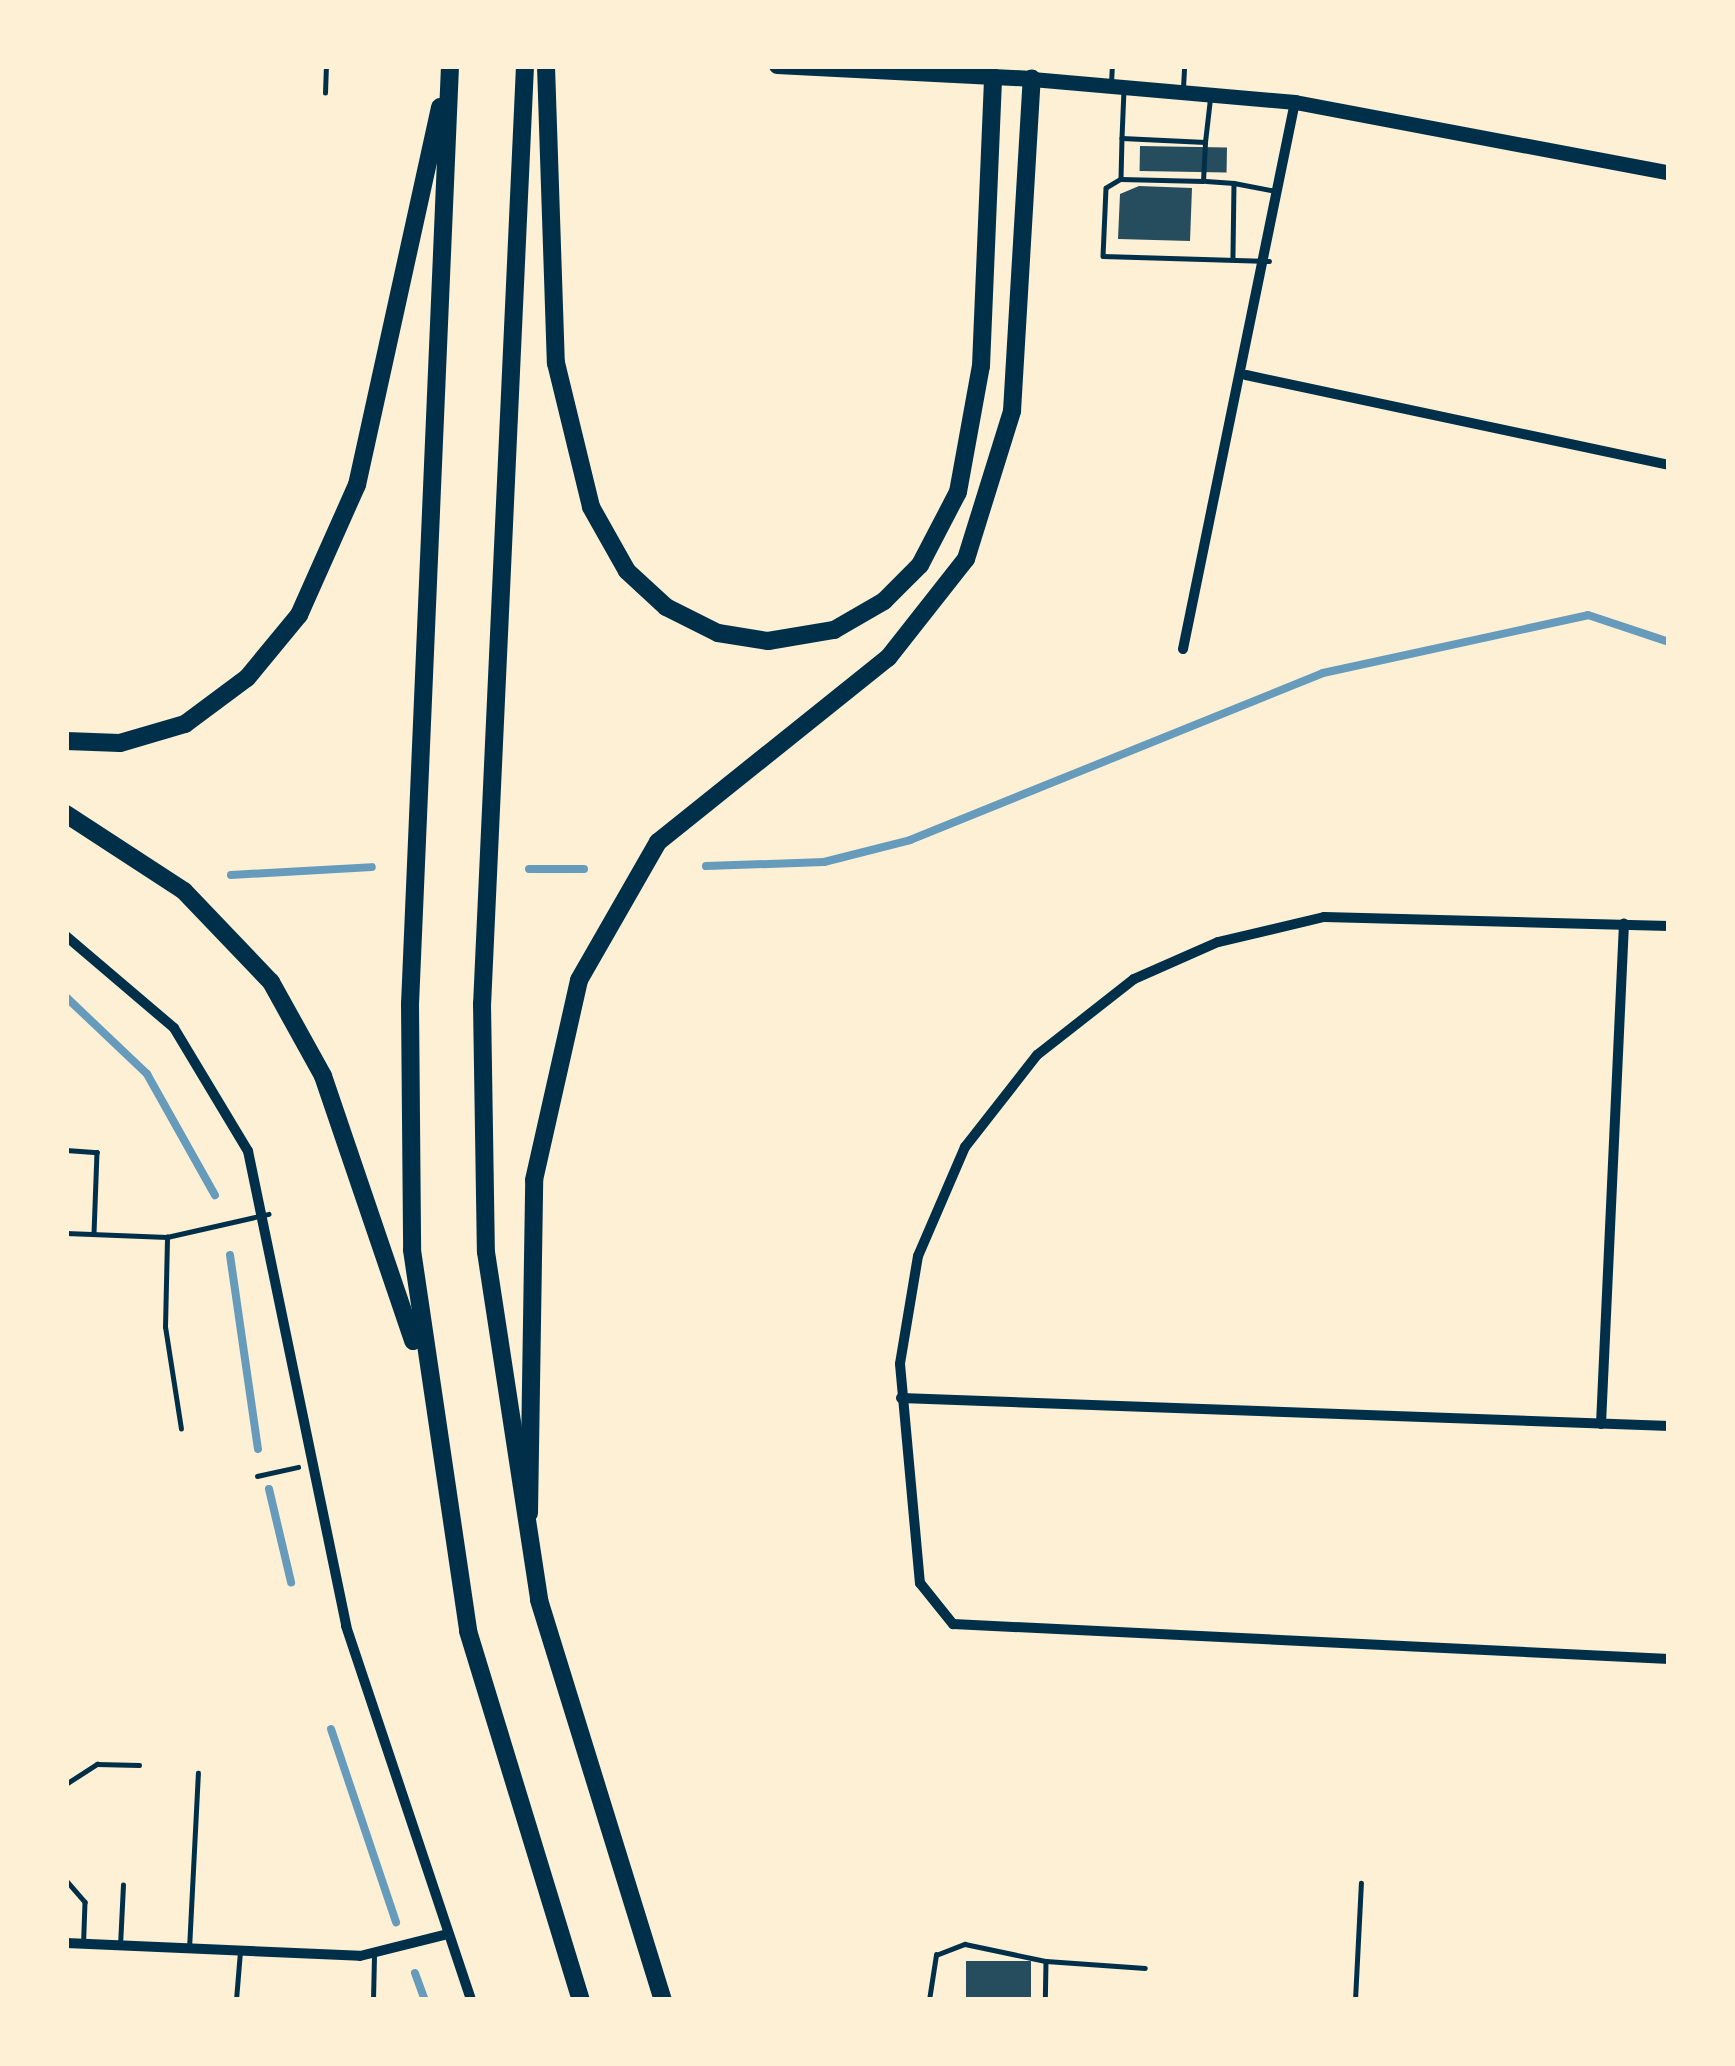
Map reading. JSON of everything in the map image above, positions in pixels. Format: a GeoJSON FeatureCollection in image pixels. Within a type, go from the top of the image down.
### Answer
{"type":"FeatureCollection","features":[{"type":"Feature","properties":{"kind":"highway"},"geometry":{"type":"LineString","coordinates":[[66,740],[138,741],[185,724],[247,679],[298,615],[361,472],[441,130],[450,66]]}},
{"type":"Feature","properties":{"kind":"highway"},"geometry":{"type":"LineString","coordinates":[[525,66],[480,1108],[496,1358],[529,1554],[582,1763],[663,2000]]}},
{"type":"Feature","properties":{"kind":"highway"},"geometry":{"type":"LineString","coordinates":[[546,66],[556,363],[598,524],[638,584],[681,617],[734,638],[799,639],[852,622],[899,590],[958,492],[981,366],[993,77]]}},
{"type":"Feature","properties":{"kind":"highway"},"geometry":{"type":"LineString","coordinates":[[529,1554],[534,1180],[579,980],[658,842],[888,658],[966,559],[1012,411],[1032,79]]}},
{"type":"Feature","properties":{"kind":"highway"},"geometry":{"type":"LineString","coordinates":[[441,130],[408,1081],[425,1374],[476,1665],[581,2000]]}},
{"type":"Feature","properties":{"kind":"highway"},"geometry":{"type":"LineString","coordinates":[[66,814],[184,891],[272,982],[334,1102],[425,1374]]}},
{"type":"Feature","properties":{"kind":"main road"},"geometry":{"type":"LineString","coordinates":[[777,66],[1032,79],[1116,78],[1295,102],[1669,173]]}},
{"type":"Feature","properties":{"kind":"street"},"geometry":{"type":"LineString","coordinates":[[1183,649],[1246,375],[1295,102]]}},
{"type":"Feature","properties":{"kind":"street"},"geometry":{"type":"LineString","coordinates":[[1246,375],[1669,465]]}},
{"type":"Feature","properties":{"kind":"street"},"geometry":{"type":"LineString","coordinates":[[1669,926],[1324,917],[1196,950],[1116,992],[1037,1055],[954,1168],[911,1280],[901,1398],[920,1582],[962,1628],[1669,1659]]}},
{"type":"Feature","properties":{"kind":"street"},"geometry":{"type":"LineString","coordinates":[[1600,1424],[1624,924]]}},
{"type":"Feature","properties":{"kind":"street"},"geometry":{"type":"LineString","coordinates":[[66,936],[190,1048],[239,1130],[268,1214],[311,1464],[365,1695],[444,1935],[471,2000]]}},
{"type":"Feature","properties":{"kind":"street"},"geometry":{"type":"LineString","coordinates":[[901,1398],[1669,1426]]}},
{"type":"Feature","properties":{"kind":"street"},"geometry":{"type":"LineString","coordinates":[[66,1943],[374,1955],[444,1935]]}},
{"type":"Feature","properties":{"kind":"lane"},"geometry":{"type":"LineString","coordinates":[[325,93],[326,66]]}},
{"type":"Feature","properties":{"kind":"lane"},"geometry":{"type":"LineString","coordinates":[[1183,88],[1184,66]]}},
{"type":"Feature","properties":{"kind":"lane"},"geometry":{"type":"LineString","coordinates":[[1116,78],[1121,179]]}},
{"type":"Feature","properties":{"kind":"lane"},"geometry":{"type":"LineString","coordinates":[[1203,181],[1210,91]]}},
{"type":"Feature","properties":{"kind":"lane"},"geometry":{"type":"LineString","coordinates":[[1122,138],[1205,142]]}},
{"type":"Feature","properties":{"kind":"lane"},"geometry":{"type":"LineString","coordinates":[[1269,261],[1233,256],[1102,256],[1106,188],[1121,179],[1234,183],[1280,192]]}},
{"type":"Feature","properties":{"kind":"lane"},"geometry":{"type":"LineString","coordinates":[[1233,256],[1234,183]]}},
{"type":"Feature","properties":{"kind":"lane"},"geometry":{"type":"LineString","coordinates":[[66,1150],[97,1152],[94,1234]]}},
{"type":"Feature","properties":{"kind":"lane"},"geometry":{"type":"LineString","coordinates":[[66,1233],[167,1237],[268,1214]]}},
{"type":"Feature","properties":{"kind":"lane"},"geometry":{"type":"LineString","coordinates":[[167,1237],[165,1327],[181,1429]]}},
{"type":"Feature","properties":{"kind":"lane"},"geometry":{"type":"LineString","coordinates":[[66,1784],[98,1764],[139,1765]]}},
{"type":"Feature","properties":{"kind":"lane"},"geometry":{"type":"LineString","coordinates":[[189,1949],[198,1773]]}},
{"type":"Feature","properties":{"kind":"lane"},"geometry":{"type":"LineString","coordinates":[[66,1880],[85,1902],[84,1944]]}},
{"type":"Feature","properties":{"kind":"lane"},"geometry":{"type":"LineString","coordinates":[[1354,2000],[1361,1883]]}},
{"type":"Feature","properties":{"kind":"lane"},"geometry":{"type":"LineString","coordinates":[[121,1946],[123,1886]]}},
{"type":"Feature","properties":{"kind":"lane"},"geometry":{"type":"LineString","coordinates":[[929,2000],[931,1964],[949,1948],[1145,1968]]}},
{"type":"Feature","properties":{"kind":"lane"},"geometry":{"type":"LineString","coordinates":[[236,2000],[239,1951]]}},
{"type":"Feature","properties":{"kind":"lane"},"geometry":{"type":"LineString","coordinates":[[373,2000],[374,1955]]}},
{"type":"Feature","properties":{"kind":"lane"},"geometry":{"type":"LineString","coordinates":[[1045,2000],[1046,1961]]}},
{"type":"Feature","properties":{"kind":"path"},"geometry":{"type":"LineString","coordinates":[[256,1476],[311,1464]]}},
{"type":"Feature","properties":{"kind":"building"},"geometry":{"type":"Polygon","coordinates":[[[1140,146],[1227,148],[1227,173],[1140,171],[1140,146]]]}},
{"type":"Feature","properties":{"kind":"building"},"geometry":{"type":"Polygon","coordinates":[[[1139,186],[1192,188],[1190,241],[1118,239],[1120,194],[1139,186]]]}},
{"type":"Feature","properties":{"kind":"building"},"geometry":{"type":"Polygon","coordinates":[[[966,1961],[1031,1961],[1031,2000],[966,2000],[966,1961]]]}},
{"type":"Feature","properties":{"kind":"waterway"},"geometry":{"type":"LineString","coordinates":[[706,866],[824,862],[910,840],[1323,673],[1588,615],[1669,642]]}},
{"type":"Feature","properties":{"kind":"waterway"},"geometry":{"type":"LineString","coordinates":[[231,875],[372,867]]}},
{"type":"Feature","properties":{"kind":"waterway"},"geometry":{"type":"LineString","coordinates":[[529,869],[584,869]]}},
{"type":"Feature","properties":{"kind":"waterway"},"geometry":{"type":"LineString","coordinates":[[66,997],[147,1074],[215,1195]]}},
{"type":"Feature","properties":{"kind":"waterway"},"geometry":{"type":"LineString","coordinates":[[230,1255],[258,1449]]}},
{"type":"Feature","properties":{"kind":"waterway"},"geometry":{"type":"LineString","coordinates":[[269,1489],[291,1582]]}},
{"type":"Feature","properties":{"kind":"waterway"},"geometry":{"type":"LineString","coordinates":[[331,1729],[396,1922]]}},
{"type":"Feature","properties":{"kind":"waterway"},"geometry":{"type":"LineString","coordinates":[[415,1973],[425,2000]]}}]}
